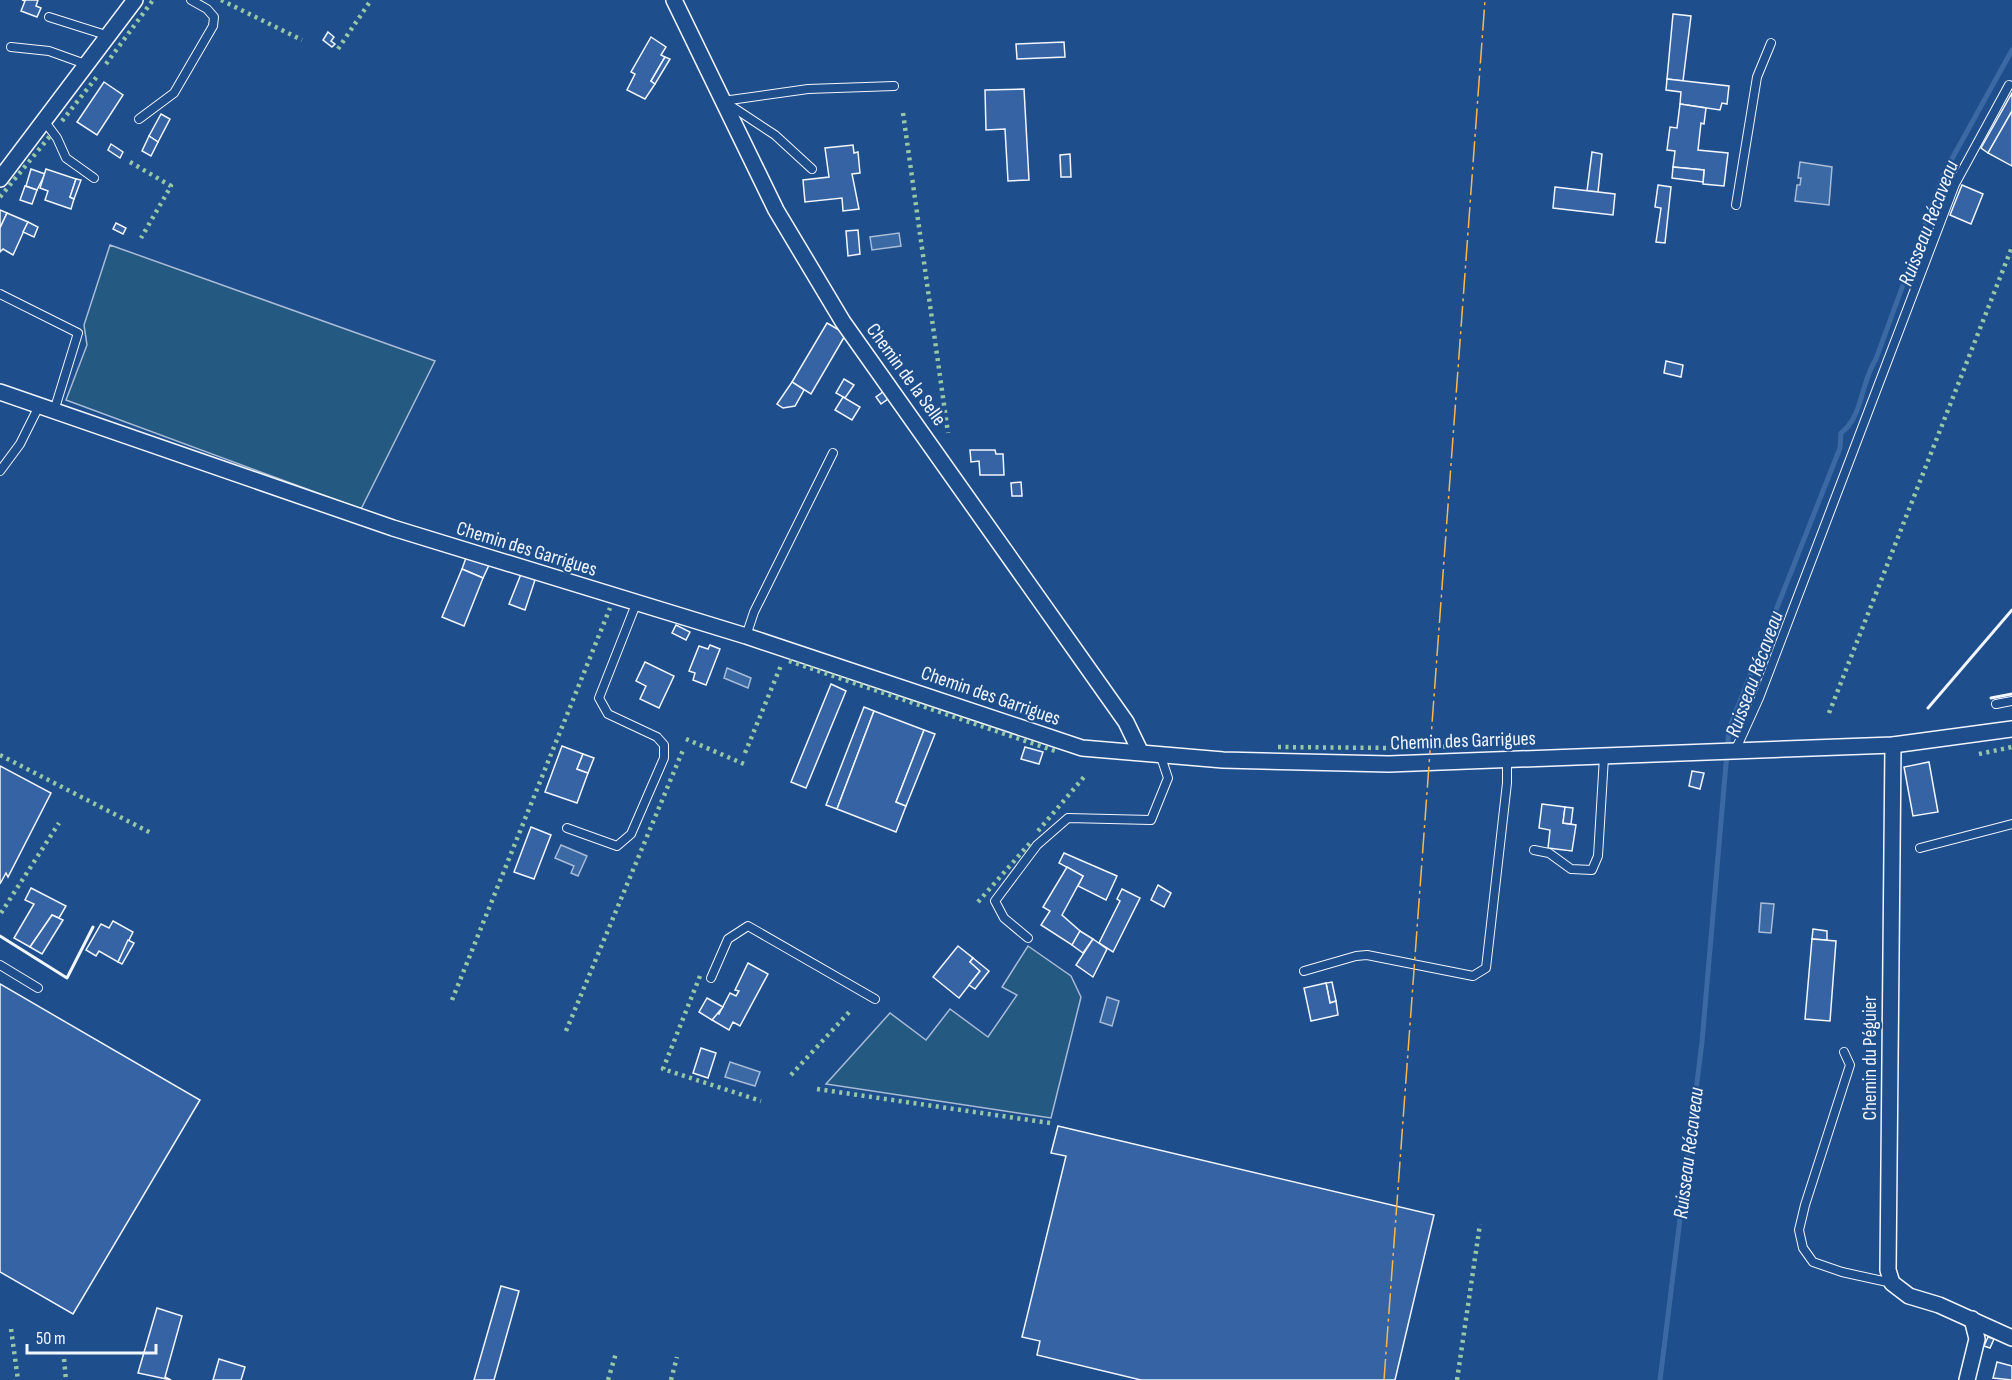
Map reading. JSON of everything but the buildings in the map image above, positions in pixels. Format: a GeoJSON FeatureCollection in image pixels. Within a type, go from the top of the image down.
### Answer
{"type":"FeatureCollection","features":[{"type":"Feature","properties":{"kind":"street"},"geometry":{"type":"LineString","coordinates":[[0,179],[135,0]]}},
{"type":"Feature","properties":{"kind":"street","name":"Chemin de la Selle"},"geometry":{"type":"LineString","coordinates":[[674,0],[776,210],[843,322],[1119,712],[1140,751]]}},
{"type":"Feature","properties":{"kind":"street","name":"Chemin des Garrigues"},"geometry":{"type":"LineString","coordinates":[[0,392],[393,528],[746,636],[1082,748],[1140,751],[1223,760],[1389,764],[1893,745],[2012,729]]}},
{"type":"Feature","properties":{"kind":"street","name":"Chemin du Péguier"},"geometry":{"type":"LineString","coordinates":[[1892,1283],[1888,1270],[1893,745]]}},
{"type":"Feature","properties":{"kind":"street"},"geometry":{"type":"LineString","coordinates":[[1892,1283],[1909,1296],[1972,1319],[2012,1338]]}},
{"type":"Feature","properties":{"kind":"street"},"geometry":{"type":"LineString","coordinates":[[1967,1380],[1977,1339],[1972,1319]]}},
{"type":"Feature","properties":{"kind":"lane"},"geometry":{"type":"LineString","coordinates":[[139,119],[174,93],[213,26],[214,17],[207,9],[191,0]]}},
{"type":"Feature","properties":{"kind":"lane"},"geometry":{"type":"LineString","coordinates":[[49,17],[109,36]]}},
{"type":"Feature","properties":{"kind":"lane"},"geometry":{"type":"LineString","coordinates":[[1736,205],[1757,77],[1771,43]]}},
{"type":"Feature","properties":{"kind":"lane"},"geometry":{"type":"LineString","coordinates":[[11,47],[49,51],[87,65]]}},
{"type":"Feature","properties":{"kind":"lane"},"geometry":{"type":"LineString","coordinates":[[1736,751],[1759,698],[1955,184],[2009,85]]}},
{"type":"Feature","properties":{"kind":"lane"},"geometry":{"type":"LineString","coordinates":[[723,100],[808,89],[894,86]]}},
{"type":"Feature","properties":{"kind":"lane"},"geometry":{"type":"LineString","coordinates":[[723,100],[776,135],[812,169]]}},
{"type":"Feature","properties":{"kind":"lane"},"geometry":{"type":"LineString","coordinates":[[45,122],[57,138],[66,158],[94,178]]}},
{"type":"Feature","properties":{"kind":"lane"},"geometry":{"type":"LineString","coordinates":[[0,294],[78,333],[46,408],[0,471]]}},
{"type":"Feature","properties":{"kind":"lane"},"geometry":{"type":"LineString","coordinates":[[746,636],[754,612],[833,453]]}},
{"type":"Feature","properties":{"kind":"lane"},"geometry":{"type":"LineString","coordinates":[[567,828],[617,846],[631,834],[664,758],[664,745],[657,737],[608,714],[599,698],[636,604]]}},
{"type":"Feature","properties":{"kind":"lane"},"geometry":{"type":"LineString","coordinates":[[1996,704],[2012,701]]}},
{"type":"Feature","properties":{"kind":"lane"},"geometry":{"type":"LineString","coordinates":[[1028,938],[1004,918],[996,901],[1037,845],[1068,818],[1151,820],[1168,778],[1159,753]]}},
{"type":"Feature","properties":{"kind":"lane"},"geometry":{"type":"LineString","coordinates":[[1534,850],[1549,853],[1571,869],[1592,870],[1598,856],[1604,757]]}},
{"type":"Feature","properties":{"kind":"lane"},"geometry":{"type":"LineString","coordinates":[[1304,970],[1367,955],[1473,976],[1486,968],[1507,783],[1507,760]]}},
{"type":"Feature","properties":{"kind":"lane"},"geometry":{"type":"LineString","coordinates":[[1920,848],[2012,824]]}},
{"type":"Feature","properties":{"kind":"lane"},"geometry":{"type":"LineString","coordinates":[[711,978],[728,939],[748,926],[875,999]]}},
{"type":"Feature","properties":{"kind":"lane"},"geometry":{"type":"LineString","coordinates":[[0,965],[39,988]]}},
{"type":"Feature","properties":{"kind":"lane"},"geometry":{"type":"LineString","coordinates":[[1844,1052],[1850,1065],[1799,1230],[1803,1248],[1813,1262],[1842,1272],[1892,1283]]}},
{"type":"Feature","properties":{"kind":"shaded area"},"geometry":{"type":"Polygon","coordinates":[[[1800,162],[1832,167],[1829,205],[1795,201],[1797,185],[1800,185],[1801,178],[1798,178],[1800,162]]]}},
{"type":"Feature","properties":{"kind":"shaded area"},"geometry":{"type":"Polygon","coordinates":[[[899,233],[901,246],[872,250],[870,237],[899,233]]]}},
{"type":"Feature","properties":{"kind":"shaded area"},"geometry":{"type":"Polygon","coordinates":[[[110,245],[435,361],[361,509],[66,400],[87,345],[84,325],[110,245]]]}},
{"type":"Feature","properties":{"kind":"shaded area"},"geometry":{"type":"Polygon","coordinates":[[[727,668],[751,678],[748,688],[724,678],[727,668]]]}},
{"type":"Feature","properties":{"kind":"shaded area"},"geometry":{"type":"Polygon","coordinates":[[[561,845],[587,856],[578,876],[571,873],[574,866],[555,858],[561,845]]]}},
{"type":"Feature","properties":{"kind":"shaded area"},"geometry":{"type":"Polygon","coordinates":[[[1761,903],[1774,904],[1771,933],[1759,932],[1761,903]]]}},
{"type":"Feature","properties":{"kind":"shaded area"},"geometry":{"type":"Polygon","coordinates":[[[1028,946],[1071,976],[1081,997],[1051,1118],[826,1084],[890,1013],[926,1040],[950,1009],[988,1037],[1017,995],[1002,987],[1028,946]]]}},
{"type":"Feature","properties":{"kind":"shaded area"},"geometry":{"type":"Polygon","coordinates":[[[1107,997],[1119,1001],[1112,1026],[1100,1022],[1107,997]]]}},
{"type":"Feature","properties":{"kind":"shaded area"},"geometry":{"type":"Polygon","coordinates":[[[730,1062],[760,1072],[755,1086],[725,1077],[730,1062]]]}},
{"type":"Feature","properties":{"kind":"waterway","name":"Ruisseau Récaveau"},"geometry":{"type":"LineString","coordinates":[[1660,1380],[1702,1042],[1729,729],[1840,448],[1841,433],[1854,418],[1858,408],[1867,378],[1943,175],[2012,50]]}},
{"type":"Feature","properties":{"kind":"hedge"},"geometry":{"type":"LineString","coordinates":[[106,64],[153,0]]}},
{"type":"Feature","properties":{"kind":"hedge"},"geometry":{"type":"LineString","coordinates":[[221,0],[302,40]]}},
{"type":"Feature","properties":{"kind":"hedge"},"geometry":{"type":"LineString","coordinates":[[338,49],[371,0]]}},
{"type":"Feature","properties":{"kind":"hedge"},"geometry":{"type":"LineString","coordinates":[[62,121],[99,74]]}},
{"type":"Feature","properties":{"kind":"hedge"},"geometry":{"type":"LineString","coordinates":[[903,113],[948,433]]}},
{"type":"Feature","properties":{"kind":"hedge"},"geometry":{"type":"LineString","coordinates":[[0,197],[50,136]]}},
{"type":"Feature","properties":{"kind":"hedge"},"geometry":{"type":"LineString","coordinates":[[130,162],[171,186],[141,238]]}},
{"type":"Feature","properties":{"kind":"hedge"},"geometry":{"type":"LineString","coordinates":[[1829,713],[2012,247]]}},
{"type":"Feature","properties":{"kind":"hedge"},"geometry":{"type":"LineString","coordinates":[[452,1000],[610,608]]}},
{"type":"Feature","properties":{"kind":"hedge"},"geometry":{"type":"LineString","coordinates":[[789,661],[1058,752]]}},
{"type":"Feature","properties":{"kind":"hedge"},"geometry":{"type":"LineString","coordinates":[[745,753],[782,663]]}},
{"type":"Feature","properties":{"kind":"hedge"},"geometry":{"type":"LineString","coordinates":[[686,739],[744,764]]}},
{"type":"Feature","properties":{"kind":"hedge"},"geometry":{"type":"LineString","coordinates":[[1278,747],[1393,748],[1531,744]]}},
{"type":"Feature","properties":{"kind":"hedge"},"geometry":{"type":"LineString","coordinates":[[1979,754],[2012,747]]}},
{"type":"Feature","properties":{"kind":"hedge"},"geometry":{"type":"LineString","coordinates":[[566,1031],[683,750]]}},
{"type":"Feature","properties":{"kind":"hedge"},"geometry":{"type":"LineString","coordinates":[[0,755],[153,834]]}},
{"type":"Feature","properties":{"kind":"hedge"},"geometry":{"type":"LineString","coordinates":[[1038,831],[1084,777]]}},
{"type":"Feature","properties":{"kind":"hedge"},"geometry":{"type":"LineString","coordinates":[[1,913],[59,823]]}},
{"type":"Feature","properties":{"kind":"hedge"},"geometry":{"type":"LineString","coordinates":[[978,902],[1030,843]]}},
{"type":"Feature","properties":{"kind":"hedge"},"geometry":{"type":"LineString","coordinates":[[700,976],[663,1069],[761,1101]]}},
{"type":"Feature","properties":{"kind":"hedge"},"geometry":{"type":"LineString","coordinates":[[791,1075],[851,1010]]}},
{"type":"Feature","properties":{"kind":"hedge"},"geometry":{"type":"LineString","coordinates":[[817,1089],[1050,1123]]}},
{"type":"Feature","properties":{"kind":"hedge"},"geometry":{"type":"LineString","coordinates":[[1457,1380],[1480,1224]]}},
{"type":"Feature","properties":{"kind":"hedge"},"geometry":{"type":"LineString","coordinates":[[11,1329],[18,1380]]}},
{"type":"Feature","properties":{"kind":"hedge"},"geometry":{"type":"LineString","coordinates":[[608,1380],[616,1353]]}},
{"type":"Feature","properties":{"kind":"hedge"},"geometry":{"type":"LineString","coordinates":[[671,1380],[677,1357]]}},
{"type":"Feature","properties":{"kind":"hedge"},"geometry":{"type":"LineString","coordinates":[[64,1359],[66,1380]]}},
{"type":"Feature","properties":{"kind":"wall"},"geometry":{"type":"LineString","coordinates":[[1928,708],[2012,610]]}},
{"type":"Feature","properties":{"kind":"wall"},"geometry":{"type":"LineString","coordinates":[[1991,698],[2012,694]]}},
{"type":"Feature","properties":{"kind":"wall"},"geometry":{"type":"LineString","coordinates":[[0,936],[67,978],[93,927]]}},
{"type":"Feature","properties":{"kind":"power"},"geometry":{"type":"LineString","coordinates":[[1384,1380],[1485,0]]}}]}
